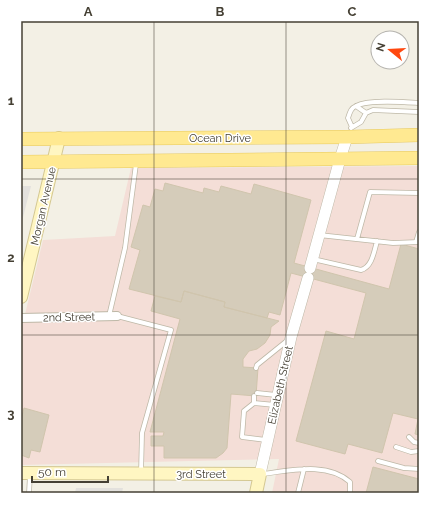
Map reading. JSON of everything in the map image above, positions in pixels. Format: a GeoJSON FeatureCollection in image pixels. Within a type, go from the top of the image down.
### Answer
{"type":"FeatureCollection","features":[{"type":"Feature","properties":{"kind":"main road","name":"Ocean Drive"},"geometry":{"type":"LineString","coordinates":[[21,139],[350,132],[419,135]]}},
{"type":"Feature","properties":{"kind":"main road","name":"Morgan Avenue"},"geometry":{"type":"LineString","coordinates":[[21,297],[59,138]]}},
{"type":"Feature","properties":{"kind":"main road","name":"Ocean Drive"},"geometry":{"type":"LineString","coordinates":[[21,162],[419,158]]}},
{"type":"Feature","properties":{"kind":"main road","name":"3rd Street"},"geometry":{"type":"LineString","coordinates":[[26,473],[260,474]]}},
{"type":"Feature","properties":{"kind":"main road","name":"Elizabeth Street"},"geometry":{"type":"LineString","coordinates":[[256,493],[260,474]]}},
{"type":"Feature","properties":{"kind":"street","name":"Elizabeth Street"},"geometry":{"type":"LineString","coordinates":[[260,474],[291,337],[340,159],[350,132]]}},
{"type":"Feature","properties":{"kind":"street","name":"2nd Street"},"geometry":{"type":"LineString","coordinates":[[21,318],[113,316]]}},
{"type":"Feature","properties":{"kind":"lane"},"geometry":{"type":"LineString","coordinates":[[350,132],[348,118],[350,110],[363,103],[419,103]]}},
{"type":"Feature","properties":{"kind":"lane"},"geometry":{"type":"LineString","coordinates":[[356,106],[366,113]]}},
{"type":"Feature","properties":{"kind":"lane"},"geometry":{"type":"LineString","coordinates":[[350,132],[361,122],[366,113],[372,110],[419,112]]}},
{"type":"Feature","properties":{"kind":"lane"},"geometry":{"type":"LineString","coordinates":[[136,161],[125,248],[113,316],[170,330],[142,433],[141,473]]}},
{"type":"Feature","properties":{"kind":"lane"},"geometry":{"type":"LineString","coordinates":[[357,239],[370,192],[419,193]]}},
{"type":"Feature","properties":{"kind":"lane"},"geometry":{"type":"LineString","coordinates":[[319,235],[393,243],[417,242],[419,232]]}},
{"type":"Feature","properties":{"kind":"lane"},"geometry":{"type":"LineString","coordinates":[[310,268],[366,269],[372,260],[377,241]]}},
{"type":"Feature","properties":{"kind":"lane"},"geometry":{"type":"LineString","coordinates":[[256,368],[257,365],[277,347],[291,337]]}},
{"type":"Feature","properties":{"kind":"lane"},"geometry":{"type":"LineString","coordinates":[[254,403],[255,394],[277,400]]}},
{"type":"Feature","properties":{"kind":"lane"},"geometry":{"type":"LineString","coordinates":[[268,440],[242,437],[244,411],[254,403],[277,400]]}},
{"type":"Feature","properties":{"kind":"lane"},"geometry":{"type":"LineString","coordinates":[[409,437],[414,442],[419,443]]}},
{"type":"Feature","properties":{"kind":"lane"},"geometry":{"type":"LineString","coordinates":[[396,446],[411,452],[419,451]]}},
{"type":"Feature","properties":{"kind":"lane"},"geometry":{"type":"LineString","coordinates":[[378,461],[404,468],[419,469]]}},
{"type":"Feature","properties":{"kind":"lane"},"geometry":{"type":"LineString","coordinates":[[260,474],[304,469],[325,470],[344,476],[350,482],[350,493]]}},
{"type":"Feature","properties":{"kind":"lane"},"geometry":{"type":"LineString","coordinates":[[298,493],[304,469]]}},
{"type":"Feature","properties":{"kind":"lane"},"geometry":{"type":"LineString","coordinates":[[26,473],[29,493]]}},
{"type":"Feature","properties":{"kind":"shaded area"},"geometry":{"type":"Polygon","coordinates":[[[419,166],[419,493],[272,493],[279,459],[21,465],[21,331],[43,240],[115,236],[131,168],[419,166]]]}},
{"type":"Feature","properties":{"kind":"shaded area"},"geometry":{"type":"Polygon","coordinates":[[[21,186],[31,186],[21,225],[21,186]]]}},
{"type":"Feature","properties":{"kind":"shaded area"},"geometry":{"type":"Polygon","coordinates":[[[76,488],[123,488],[122,493],[75,493],[76,488]]]}},
{"type":"Feature","properties":{"kind":"building"},"geometry":{"type":"Polygon","coordinates":[[[165,183],[203,193],[204,188],[219,192],[221,186],[251,194],[254,184],[311,200],[294,263],[389,289],[401,244],[419,249],[419,435],[415,434],[418,419],[393,413],[382,453],[348,444],[345,454],[296,441],[326,331],[354,339],[366,293],[291,273],[280,315],[269,312],[267,318],[224,307],[225,302],[184,291],[181,302],[129,289],[140,250],[131,247],[143,205],[150,207],[155,189],[163,191],[165,183]]]}},
{"type":"Feature","properties":{"kind":"building"},"geometry":{"type":"Polygon","coordinates":[[[184,291],[225,302],[224,307],[279,321],[271,327],[270,335],[265,343],[257,349],[249,351],[243,359],[243,367],[258,368],[256,396],[231,394],[227,448],[216,458],[164,458],[164,446],[151,446],[151,436],[163,436],[164,432],[150,432],[180,319],[151,311],[155,296],[181,302],[184,291]]]}},
{"type":"Feature","properties":{"kind":"building"},"geometry":{"type":"Polygon","coordinates":[[[24,408],[49,415],[40,452],[31,450],[29,458],[21,455],[21,421],[24,408]]]}},
{"type":"Feature","properties":{"kind":"building"},"geometry":{"type":"Polygon","coordinates":[[[373,467],[419,479],[419,493],[366,493],[373,467]]]}}]}
